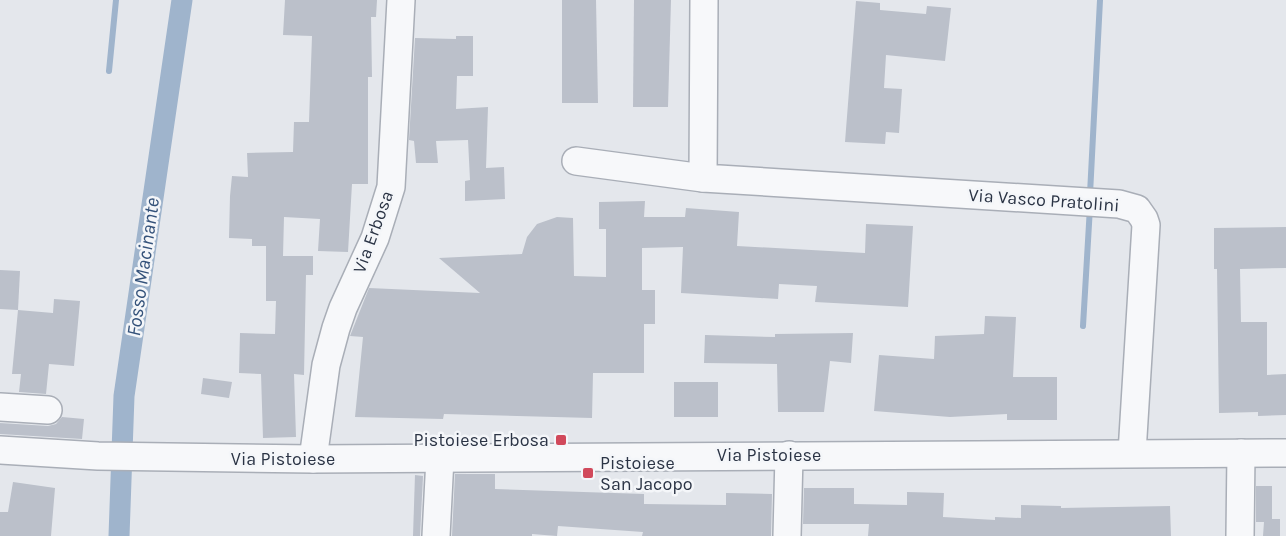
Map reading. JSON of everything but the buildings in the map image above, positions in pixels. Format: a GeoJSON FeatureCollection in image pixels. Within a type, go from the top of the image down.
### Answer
{"type":"FeatureCollection","features":[{"type":"Feature","properties":{"kind":"street","name":"Via Erbosa"},"geometry":{"type":"LineString","coordinates":[[314,459],[326,365],[336,328],[375,238],[391,187],[401,0]]}},
{"type":"Feature","properties":{"kind":"street"},"geometry":{"type":"LineString","coordinates":[[703,178],[704,0]]}},
{"type":"Feature","properties":{"kind":"street","name":"Via Vasco Pratolini"},"geometry":{"type":"LineString","coordinates":[[576,161],[703,178],[1132,206],[1141,213],[1146,225],[1132,453]]}},
{"type":"Feature","properties":{"kind":"street"},"geometry":{"type":"LineString","coordinates":[[0,407],[48,410]]}},
{"type":"Feature","properties":{"kind":"street","name":"Via Pistoiese"},"geometry":{"type":"LineString","coordinates":[[0,450],[98,456],[314,459],[1286,453]]}},
{"type":"Feature","properties":{"kind":"street"},"geometry":{"type":"LineString","coordinates":[[1240,536],[1241,453]]}},
{"type":"Feature","properties":{"kind":"street"},"geometry":{"type":"LineString","coordinates":[[787,536],[789,455]]}},
{"type":"Feature","properties":{"kind":"street"},"geometry":{"type":"LineString","coordinates":[[436,536],[440,458]]}},
{"type":"Feature","properties":{"kind":"waterway"},"geometry":{"type":"LineString","coordinates":[[109,71],[116,0]]}},
{"type":"Feature","properties":{"kind":"waterway","name":"Fosso Macinante"},"geometry":{"type":"LineString","coordinates":[[119,536],[124,396],[182,0]]}},
{"type":"Feature","properties":{"kind":"waterway"},"geometry":{"type":"LineString","coordinates":[[1090,194],[1100,0]]}},
{"type":"Feature","properties":{"kind":"waterway"},"geometry":{"type":"LineString","coordinates":[[1083,326],[1090,207]]}},
{"type":"Feature","properties":{"kind":"place","name":"Pistoiese Erbosa"},"geometry":{"type":"Point","coordinates":[561,440]}},
{"type":"Feature","properties":{"kind":"place","name":"Pistoiese San Jacopo"},"geometry":{"type":"Point","coordinates":[588,473]}}]}
